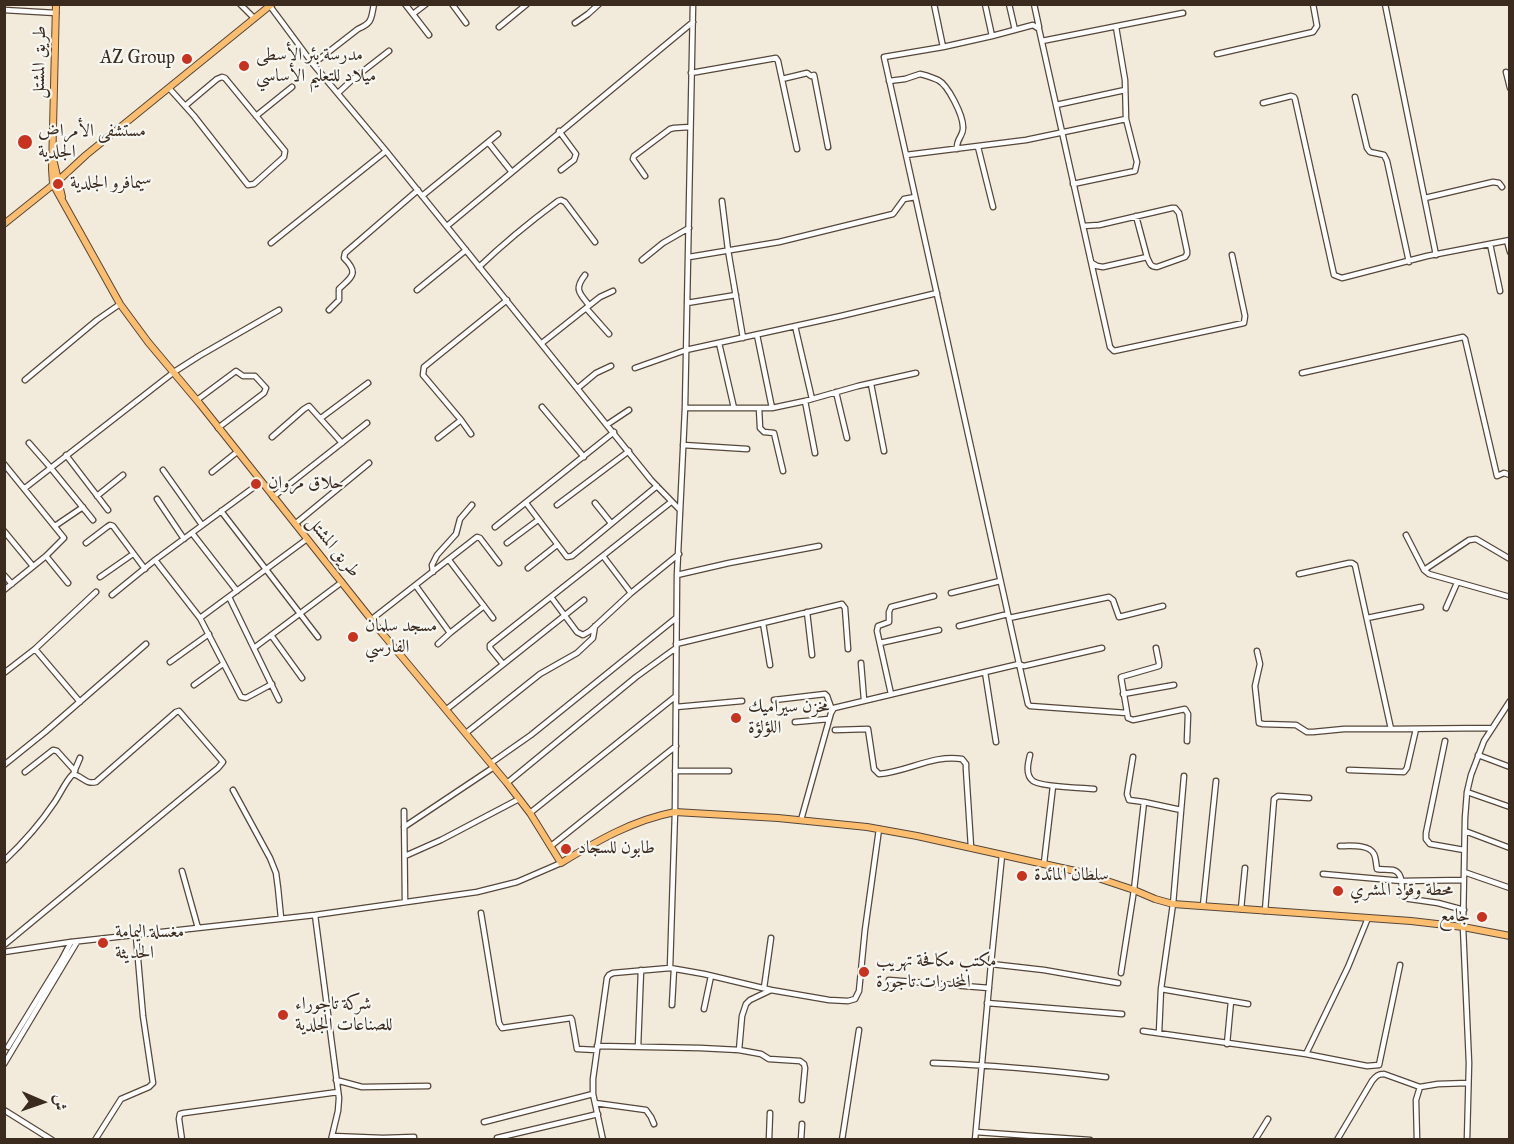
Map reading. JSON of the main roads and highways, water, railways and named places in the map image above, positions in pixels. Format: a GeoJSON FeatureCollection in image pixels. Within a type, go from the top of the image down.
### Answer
{"type":"FeatureCollection","features":[{"type":"Feature","properties":{"kind":"main road","name":"طريق المشتل"},"geometry":{"type":"LineString","coordinates":[[56,4],[52,157],[56,182],[63,202],[120,304],[307,539],[493,765],[530,813],[561,863],[647,818],[675,812],[759,816],[879,829],[971,847],[1080,872],[1173,904],[1464,927],[1509,936]]}},
{"type":"Feature","properties":{"kind":"main road"},"geometry":{"type":"LineString","coordinates":[[4,224],[271,5]]}},
{"type":"Feature","properties":{"kind":"place","name":"AZ Group"},"geometry":{"type":"Point","coordinates":[187,59]}},
{"type":"Feature","properties":{"kind":"place","name":"مدرسة بئر الأسطى ميلاد للتعليم الأساسي"},"geometry":{"type":"Point","coordinates":[244,66]}},
{"type":"Feature","properties":{"kind":"place","name":"مستشفى الأمراض الجلدية"},"geometry":{"type":"Point","coordinates":[25,142]}},
{"type":"Feature","properties":{"kind":"place","name":"سيمافرو الجلدية"},"geometry":{"type":"Point","coordinates":[58,184]}},
{"type":"Feature","properties":{"kind":"place","name":"حلاق مروان"},"geometry":{"type":"Point","coordinates":[256,484]}},
{"type":"Feature","properties":{"kind":"place","name":"مسجد سلمان الفارسي"},"geometry":{"type":"Point","coordinates":[353,637]}},
{"type":"Feature","properties":{"kind":"place","name":"مخزن سيراميك اللؤلؤة"},"geometry":{"type":"Point","coordinates":[736,718]}},
{"type":"Feature","properties":{"kind":"place","name":"طابون للسجاد"},"geometry":{"type":"Point","coordinates":[566,849]}},
{"type":"Feature","properties":{"kind":"place","name":"سلطان المائدة"},"geometry":{"type":"Point","coordinates":[1022,876]}},
{"type":"Feature","properties":{"kind":"place","name":"محطة وقود المشري"},"geometry":{"type":"Point","coordinates":[1338,891]}},
{"type":"Feature","properties":{"kind":"place","name":"جامع"},"geometry":{"type":"Point","coordinates":[1482,917]}},
{"type":"Feature","properties":{"kind":"place","name":"مغسلة اليمامة الحديثة"},"geometry":{"type":"Point","coordinates":[103,943]}},
{"type":"Feature","properties":{"kind":"place","name":"مكتب مكافحة تهريب المخدرات تاجورة"},"geometry":{"type":"Point","coordinates":[864,972]}},
{"type":"Feature","properties":{"kind":"place","name":"شركة تاجوراء للصناعات الجلدية"},"geometry":{"type":"Point","coordinates":[283,1015]}}]}
